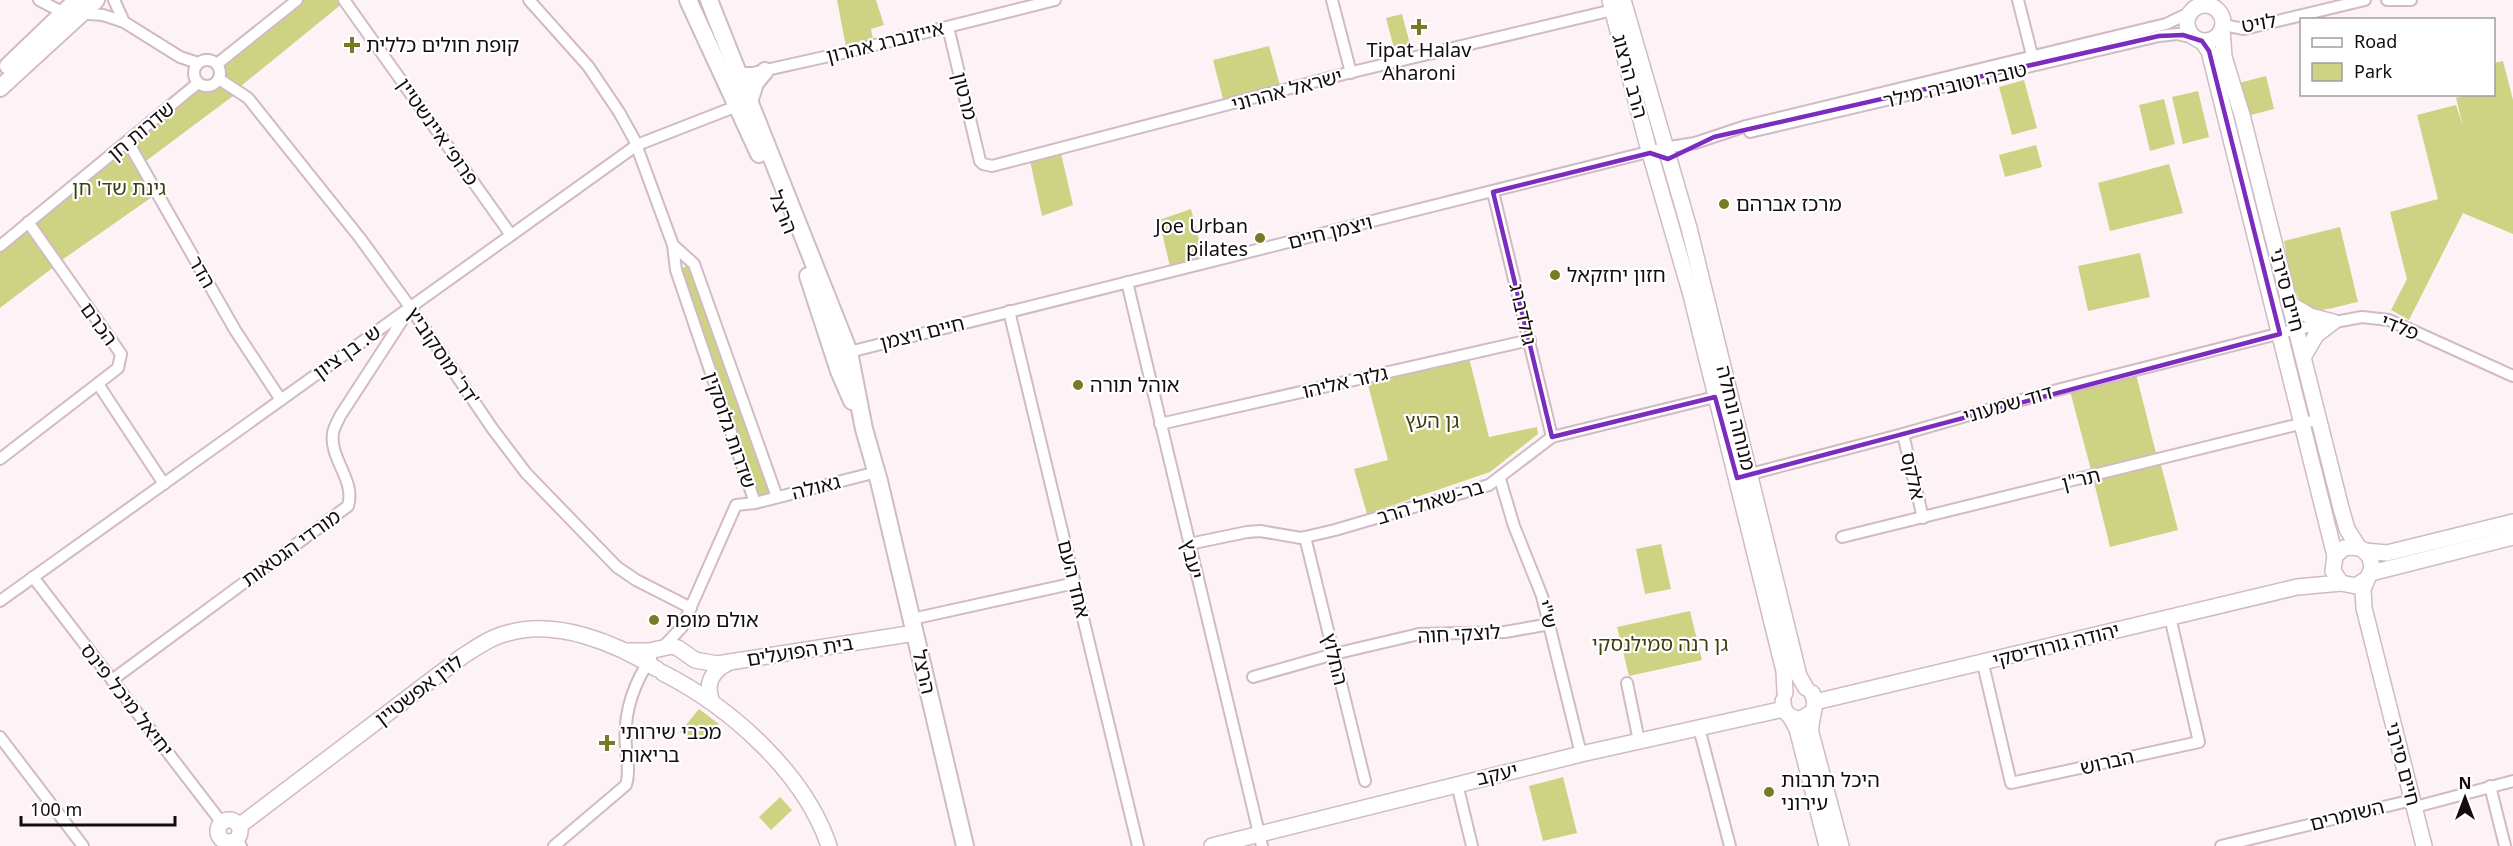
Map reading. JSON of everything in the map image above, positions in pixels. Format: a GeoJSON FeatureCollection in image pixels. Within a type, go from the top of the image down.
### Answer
{"type":"FeatureCollection","features":[{"type":"Feature","properties":{"kind":"main road"},"geometry":{"type":"LineString","coordinates":[[0,74],[62,12],[96,0]]}},
{"type":"Feature","properties":{"kind":"main road","name":"הרצל"},"geometry":{"type":"LineString","coordinates":[[688,0],[717,66],[743,102],[842,354],[877,472],[964,846]]}},
{"type":"Feature","properties":{"kind":"main road","name":"הרצל"},"geometry":{"type":"LineString","coordinates":[[709,0],[740,75],[743,102]]}},
{"type":"Feature","properties":{"kind":"main road"},"geometry":{"type":"LineString","coordinates":[[0,88],[79,7]]}},
{"type":"Feature","properties":{"kind":"main road"},"geometry":{"type":"LineString","coordinates":[[743,102],[765,71]]}},
{"type":"Feature","properties":{"kind":"street"},"geometry":{"type":"LineString","coordinates":[[39,0],[62,12]]}},
{"type":"Feature","properties":{"kind":"street"},"geometry":{"type":"LineString","coordinates":[[114,0],[124,22]]}},
{"type":"Feature","properties":{"kind":"street"},"geometry":{"type":"LineString","coordinates":[[217,64],[297,0]]}},
{"type":"Feature","properties":{"kind":"street","name":"פרופ׳ איינשטיין"},"geometry":{"type":"LineString","coordinates":[[345,0],[511,235]]}},
{"type":"Feature","properties":{"kind":"street","name":"שדרות גלוסקין"},"geometry":{"type":"LineString","coordinates":[[530,0],[588,66],[619,112],[637,145],[673,245],[676,270],[755,503],[736,505],[682,627],[632,693],[626,717],[628,776],[626,785],[554,846]]}},
{"type":"Feature","properties":{"kind":"street","name":"אייזנברג אהרון"},"geometry":{"type":"LineString","coordinates":[[740,75],[765,71],[1055,0]]}},
{"type":"Feature","properties":{"kind":"street"},"geometry":{"type":"LineString","coordinates":[[1332,0],[1351,73]]}},
{"type":"Feature","properties":{"kind":"street"},"geometry":{"type":"LineString","coordinates":[[2018,0],[2034,62]]}},
{"type":"Feature","properties":{"kind":"street","name":"לויט"},"geometry":{"type":"LineString","coordinates":[[2222,27],[2244,29],[2365,0]]}},
{"type":"Feature","properties":{"kind":"street"},"geometry":{"type":"LineString","coordinates":[[2386,0],[2411,0]]}},
{"type":"Feature","properties":{"kind":"street","name":"ישראל אהרוני"},"geometry":{"type":"LineString","coordinates":[[983,164],[992,166],[1060,149],[1617,3]]}},
{"type":"Feature","properties":{"kind":"street","name":"הרב הרצוג"},"geometry":{"type":"LineString","coordinates":[[1617,3],[1661,154]]}},
{"type":"Feature","properties":{"kind":"street"},"geometry":{"type":"LineString","coordinates":[[2213,4],[2222,17],[2222,27],[2214,38],[2198,39],[2187,26],[2191,8],[2213,4]]}},
{"type":"Feature","properties":{"kind":"street"},"geometry":{"type":"LineString","coordinates":[[79,7],[124,22],[180,57],[198,63],[207,60],[217,64],[220,72],[219,79],[213,86],[208,87],[198,83],[194,75],[198,63]]}},
{"type":"Feature","properties":{"kind":"street","name":"טובה וטוביה מילר"},"geometry":{"type":"LineString","coordinates":[[2034,62],[2166,24],[2191,8]]}},
{"type":"Feature","properties":{"kind":"street","name":"מרטון"},"geometry":{"type":"LineString","coordinates":[[948,27],[980,161],[983,164]]}},
{"type":"Feature","properties":{"kind":"street","name":"חיים סירני"},"geometry":{"type":"LineString","coordinates":[[2222,27],[2224,57],[2242,115],[2347,529],[2362,549]]}},
{"type":"Feature","properties":{"kind":"street","name":"טובה וטוביה מילר"},"geometry":{"type":"LineString","coordinates":[[1661,154],[1714,137],[1749,132],[2034,62],[2159,36],[2183,35],[2198,39]]}},
{"type":"Feature","properties":{"kind":"street","name":"חיים סירני"},"geometry":{"type":"LineString","coordinates":[[2198,39],[2209,51],[2334,559]]}},
{"type":"Feature","properties":{"kind":"street"},"geometry":{"type":"LineString","coordinates":[[717,66],[740,75]]}},
{"type":"Feature","properties":{"kind":"street","name":"דר' מוסקוביץ'"},"geometry":{"type":"LineString","coordinates":[[219,79],[248,98],[360,238],[492,428],[526,473],[617,567],[636,580],[691,608]]}},
{"type":"Feature","properties":{"kind":"street","name":"שדרות חן"},"geometry":{"type":"LineString","coordinates":[[0,246],[198,83]]}},
{"type":"Feature","properties":{"kind":"street","name":"ש. בן ציון"},"geometry":{"type":"LineString","coordinates":[[0,601],[637,145],[743,102]]}},
{"type":"Feature","properties":{"kind":"street","name":"הדר"},"geometry":{"type":"LineString","coordinates":[[128,142],[235,330],[281,400]]}},
{"type":"Feature","properties":{"kind":"street","name":"ויצמן חיים"},"geometry":{"type":"LineString","coordinates":[[1009,311],[1493,192],[1661,154]]}},
{"type":"Feature","properties":{"kind":"street","name":"מנוחה ונחלה"},"geometry":{"type":"LineString","coordinates":[[1661,154],[1689,228],[1727,385],[1743,476],[1784,670],[1785,693]]}},
{"type":"Feature","properties":{"kind":"street","name":"מנוחה ונחלה"},"geometry":{"type":"LineString","coordinates":[[1661,154],[1715,397],[1743,476],[1799,676],[1806,688]]}},
{"type":"Feature","properties":{"kind":"street","name":"גולדברג"},"geometry":{"type":"LineString","coordinates":[[1493,192],[1552,436]]}},
{"type":"Feature","properties":{"kind":"street","name":"הכרם"},"geometry":{"type":"LineString","coordinates":[[0,459],[118,368],[121,354],[28,222]]}},
{"type":"Feature","properties":{"kind":"street","name":"שדרות גלוסקין"},"geometry":{"type":"LineString","coordinates":[[673,245],[694,264],[777,496]]}},
{"type":"Feature","properties":{"kind":"street","name":"יעבץ"},"geometry":{"type":"LineString","coordinates":[[1127,282],[1260,841]]}},
{"type":"Feature","properties":{"kind":"street"},"geometry":{"type":"LineString","coordinates":[[2290,304],[2310,316],[2333,322]]}},
{"type":"Feature","properties":{"kind":"street","name":"מורדי הגטאות"},"geometry":{"type":"LineString","coordinates":[[112,680],[348,506],[351,498],[333,443],[335,428],[340,416],[410,307]]}},
{"type":"Feature","properties":{"kind":"street","name":"חיים ויצמן"},"geometry":{"type":"LineString","coordinates":[[842,354],[1009,311]]}},
{"type":"Feature","properties":{"kind":"street","name":"אחד העם"},"geometry":{"type":"LineString","coordinates":[[1009,311],[1138,846]]}},
{"type":"Feature","properties":{"kind":"street","name":"פלדי"},"geometry":{"type":"LineString","coordinates":[[2280,334],[2366,316],[2385,319],[2513,376]]}},
{"type":"Feature","properties":{"kind":"street"},"geometry":{"type":"LineString","coordinates":[[2304,356],[2316,335],[2333,322]]}},
{"type":"Feature","properties":{"kind":"street","name":"דוד שמעוני"},"geometry":{"type":"LineString","coordinates":[[1743,476],[1903,434],[2053,391],[2280,334]]}},
{"type":"Feature","properties":{"kind":"street","name":"גלזר אליהו"},"geometry":{"type":"LineString","coordinates":[[1160,424],[1530,340]]}},
{"type":"Feature","properties":{"kind":"street"},"geometry":{"type":"LineString","coordinates":[[98,384],[164,484]]}},
{"type":"Feature","properties":{"kind":"street"},"geometry":{"type":"LineString","coordinates":[[1715,397],[1727,385]]}},
{"type":"Feature","properties":{"kind":"street","name":"בר-שאול הרב"},"geometry":{"type":"LineString","coordinates":[[1305,537],[1469,492],[1500,479],[1552,436],[1715,397]]}},
{"type":"Feature","properties":{"kind":"street","name":"תר\"ן"},"geometry":{"type":"LineString","coordinates":[[1842,537],[2320,419]]}},
{"type":"Feature","properties":{"kind":"street","name":"אלקס"},"geometry":{"type":"LineString","coordinates":[[1903,434],[1923,518]]}},
{"type":"Feature","properties":{"kind":"street","name":"גאולה"},"geometry":{"type":"LineString","coordinates":[[755,503],[877,472]]}},
{"type":"Feature","properties":{"kind":"street","name":"ש\"י"},"geometry":{"type":"LineString","coordinates":[[1500,479],[1514,526],[1542,596],[1581,754]]}},
{"type":"Feature","properties":{"kind":"street"},"geometry":{"type":"LineString","coordinates":[[2513,522],[2387,553],[2347,547],[2334,559],[2334,574],[2344,584],[2359,585],[2369,576],[2513,537]]}},
{"type":"Feature","properties":{"kind":"street"},"geometry":{"type":"LineString","coordinates":[[1189,544],[1247,532],[1305,537]]}},
{"type":"Feature","properties":{"kind":"street","name":"החלוץ"},"geometry":{"type":"LineString","coordinates":[[1305,537],[1365,781]]}},
{"type":"Feature","properties":{"kind":"street"},"geometry":{"type":"LineString","coordinates":[[2362,549],[2371,560],[2369,576]]}},
{"type":"Feature","properties":{"kind":"street","name":"יהודה גורודיסקי"},"geometry":{"type":"LineString","coordinates":[[2297,587],[2315,577],[2334,559]]}},
{"type":"Feature","properties":{"kind":"street","name":"חיים סירני"},"geometry":{"type":"LineString","coordinates":[[2369,576],[2362,595],[2364,608],[2409,805],[2416,846]]}},
{"type":"Feature","properties":{"kind":"street","name":"יחיאל מיכל פינס"},"geometry":{"type":"LineString","coordinates":[[33,577],[222,823]]}},
{"type":"Feature","properties":{"kind":"street"},"geometry":{"type":"LineString","coordinates":[[914,626],[1075,583]]}},
{"type":"Feature","properties":{"kind":"street","name":"חיים סירני"},"geometry":{"type":"LineString","coordinates":[[2344,584],[2409,805],[2424,846]]}},
{"type":"Feature","properties":{"kind":"street","name":"יהודה גורודיסקי"},"geometry":{"type":"LineString","coordinates":[[1814,707],[1983,663],[2297,587],[2344,584]]}},
{"type":"Feature","properties":{"kind":"street","name":"הברוש"},"geometry":{"type":"LineString","coordinates":[[1983,663],[2011,783],[2199,742],[2170,617]]}},
{"type":"Feature","properties":{"kind":"street","name":"לוצקי חוה"},"geometry":{"type":"LineString","coordinates":[[1252,677],[1334,654],[1419,634],[1498,633],[1550,624]]}},
{"type":"Feature","properties":{"kind":"street","name":"בית הפועלים"},"geometry":{"type":"LineString","coordinates":[[657,659],[675,646],[705,663],[730,662],[914,626]]}},
{"type":"Feature","properties":{"kind":"street"},"geometry":{"type":"LineString","coordinates":[[657,659],[675,674],[684,670],[688,662],[680,641],[682,627]]}},
{"type":"Feature","properties":{"kind":"street","name":"לוין אפשטיין"},"geometry":{"type":"LineString","coordinates":[[230,839],[463,657],[493,638],[523,630],[555,630],[624,650],[644,652],[657,659]]}},
{"type":"Feature","properties":{"kind":"street"},"geometry":{"type":"LineString","coordinates":[[657,659],[742,724],[780,766],[808,803],[829,846]]}},
{"type":"Feature","properties":{"kind":"street"},"geometry":{"type":"LineString","coordinates":[[712,702],[708,689],[710,678],[717,669],[730,662]]}},
{"type":"Feature","properties":{"kind":"street"},"geometry":{"type":"LineString","coordinates":[[1627,683],[1639,741]]}},
{"type":"Feature","properties":{"kind":"street"},"geometry":{"type":"LineString","coordinates":[[1827,846],[1797,729],[1788,714],[1783,698],[1785,693],[1797,687],[1806,688],[1813,694],[1811,733],[1841,846]]}},
{"type":"Feature","properties":{"kind":"street"},"geometry":{"type":"LineString","coordinates":[[1788,714],[1801,719],[1814,707]]}},
{"type":"Feature","properties":{"kind":"street","name":"יעקב"},"geometry":{"type":"LineString","coordinates":[[1212,846],[1260,841],[1457,784],[1581,754],[1699,728],[1788,714]]}},
{"type":"Feature","properties":{"kind":"street"},"geometry":{"type":"LineString","coordinates":[[1699,728],[1730,846]]}},
{"type":"Feature","properties":{"kind":"street"},"geometry":{"type":"LineString","coordinates":[[0,736],[83,846]]}},
{"type":"Feature","properties":{"kind":"street","name":"השומרים"},"geometry":{"type":"LineString","coordinates":[[2221,846],[2513,780]]}},
{"type":"Feature","properties":{"kind":"street"},"geometry":{"type":"LineString","coordinates":[[1457,784],[1472,846]]}},
{"type":"Feature","properties":{"kind":"street"},"geometry":{"type":"LineString","coordinates":[[2490,786],[2505,846]]}},
{"type":"Feature","properties":{"kind":"street"},"geometry":{"type":"LineString","coordinates":[[222,823],[218,829],[230,839]]}},
{"type":"Feature","properties":{"kind":"street"},"geometry":{"type":"LineString","coordinates":[[566,836],[574,846]]}},
{"type":"Feature","properties":{"kind":"highlighted area"},"geometry":{"type":"Polygon","coordinates":[[[2183,35],[2202,41],[2209,51],[2280,334],[1737,478],[1715,397],[1552,437],[1493,192],[1650,153],[1668,159],[1714,137],[2159,36],[2183,35]]]}},
{"type":"Feature","properties":{"kind":"green space"},"geometry":{"type":"Polygon","coordinates":[[[302,0],[341,0],[343,3],[241,86],[225,77],[224,64],[302,0]]]}},
{"type":"Feature","properties":{"kind":"green space"},"geometry":{"type":"Polygon","coordinates":[[[837,0],[876,0],[884,25],[871,29],[874,45],[847,52],[837,0]]]}},
{"type":"Feature","properties":{"kind":"green space"},"geometry":{"type":"Polygon","coordinates":[[[1402,14],[1411,48],[1395,52],[1386,18],[1402,14]]]}},
{"type":"Feature","properties":{"kind":"green space"},"geometry":{"type":"Polygon","coordinates":[[[1269,46],[1281,89],[1224,103],[1213,60],[1269,46]]]}},
{"type":"Feature","properties":{"kind":"green space"},"geometry":{"type":"Polygon","coordinates":[[[2503,61],[2513,100],[2513,234],[2463,213],[2409,320],[2391,310],[2407,279],[2390,212],[2438,199],[2417,115],[2456,105],[2463,126],[2456,98],[2495,96],[2495,63],[2503,61]]]}},
{"type":"Feature","properties":{"kind":"green space"},"geometry":{"type":"Polygon","coordinates":[[[2266,76],[2274,109],[2247,116],[2239,83],[2266,76]]]}},
{"type":"Feature","properties":{"kind":"green space"},"geometry":{"type":"Polygon","coordinates":[[[2024,80],[2037,128],[2012,135],[1999,87],[2024,80]]]}},
{"type":"Feature","properties":{"kind":"green space"},"geometry":{"type":"Polygon","coordinates":[[[221,82],[237,93],[142,164],[131,145],[195,87],[206,90],[221,82]]]}},
{"type":"Feature","properties":{"kind":"green space"},"geometry":{"type":"Polygon","coordinates":[[[2198,91],[2209,137],[2183,144],[2172,97],[2198,91]]]}},
{"type":"Feature","properties":{"kind":"green space"},"geometry":{"type":"Polygon","coordinates":[[[2164,99],[2175,144],[2150,151],[2139,105],[2164,99]]]}},
{"type":"Feature","properties":{"kind":"green space"},"geometry":{"type":"Polygon","coordinates":[[[2036,145],[2042,167],[2005,177],[1999,155],[2036,145]]]}},
{"type":"Feature","properties":{"kind":"green space","name":"גינת שד' חן"},"geometry":{"type":"Polygon","coordinates":[[[128,147],[155,195],[59,262],[30,223],[128,147]]]}},
{"type":"Feature","properties":{"kind":"green space"},"geometry":{"type":"Polygon","coordinates":[[[1060,149],[1073,205],[1042,216],[1029,156],[1060,149]]]}},
{"type":"Feature","properties":{"kind":"green space"},"geometry":{"type":"Polygon","coordinates":[[[2169,164],[2183,213],[2110,231],[2098,183],[2169,164]]]}},
{"type":"Feature","properties":{"kind":"green space"},"geometry":{"type":"Polygon","coordinates":[[[1191,209],[1205,263],[1171,271],[1159,220],[1191,209]]]}},
{"type":"Feature","properties":{"kind":"green space"},"geometry":{"type":"Polygon","coordinates":[[[27,225],[55,266],[0,308],[0,248],[27,225]]]}},
{"type":"Feature","properties":{"kind":"green space"},"geometry":{"type":"Polygon","coordinates":[[[2340,227],[2358,302],[2328,309],[2311,309],[2304,305],[2295,290],[2284,241],[2340,227]]]}},
{"type":"Feature","properties":{"kind":"green space"},"geometry":{"type":"Polygon","coordinates":[[[2140,253],[2150,297],[2088,311],[2078,266],[2140,253]]]}},
{"type":"Feature","properties":{"kind":"green space"},"geometry":{"type":"Polygon","coordinates":[[[692,264],[774,497],[757,502],[677,270],[692,264]]]}},
{"type":"Feature","properties":{"kind":"green space","name":"גן העץ"},"geometry":{"type":"Polygon","coordinates":[[[1469,358],[1489,437],[1537,427],[1538,434],[1490,472],[1367,514],[1354,469],[1388,460],[1367,381],[1469,358]]]}},
{"type":"Feature","properties":{"kind":"green space"},"geometry":{"type":"Polygon","coordinates":[[[2136,374],[2156,453],[2091,470],[2070,391],[2136,374]]]}},
{"type":"Feature","properties":{"kind":"green space"},"geometry":{"type":"Polygon","coordinates":[[[2160,461],[2178,530],[2110,547],[2093,478],[2160,461]]]}},
{"type":"Feature","properties":{"kind":"green space"},"geometry":{"type":"Polygon","coordinates":[[[1661,544],[1671,589],[1645,594],[1636,549],[1661,544]]]}},
{"type":"Feature","properties":{"kind":"green space","name":"גן רנה סמילנסקי"},"geometry":{"type":"Polygon","coordinates":[[[1690,611],[1702,660],[1629,676],[1617,627],[1690,611]]]}},
{"type":"Feature","properties":{"kind":"green space"},"geometry":{"type":"Polygon","coordinates":[[[699,709],[719,724],[696,742],[680,732],[699,709]]]}},
{"type":"Feature","properties":{"kind":"green space"},"geometry":{"type":"Polygon","coordinates":[[[1563,777],[1577,833],[1543,841],[1529,786],[1563,777]]]}},
{"type":"Feature","properties":{"kind":"green space"},"geometry":{"type":"Polygon","coordinates":[[[780,797],[792,810],[771,830],[759,817],[780,797]]]}},
{"type":"Feature","properties":{"kind":"place","name":"Tipat Halav Aharoni"},"geometry":{"type":"Point","coordinates":[1419,27]}},
{"type":"Feature","properties":{"kind":"place","name":"קופת חולים כללית"},"geometry":{"type":"Point","coordinates":[352,45]}},
{"type":"Feature","properties":{"kind":"place","name":"מרכז אברהם"},"geometry":{"type":"Point","coordinates":[1724,204]}},
{"type":"Feature","properties":{"kind":"place","name":"Joe Urban pilates"},"geometry":{"type":"Point","coordinates":[1260,238]}},
{"type":"Feature","properties":{"kind":"place","name":"חזון יחזקאל"},"geometry":{"type":"Point","coordinates":[1555,275]}},
{"type":"Feature","properties":{"kind":"place","name":"אוהל תורה"},"geometry":{"type":"Point","coordinates":[1078,385]}},
{"type":"Feature","properties":{"kind":"place","name":"אולם מופת"},"geometry":{"type":"Point","coordinates":[654,620]}},
{"type":"Feature","properties":{"kind":"place","name":"מכבי שירותי בריאות"},"geometry":{"type":"Point","coordinates":[607,743]}},
{"type":"Feature","properties":{"kind":"place","name":"היכל תרבות עירוני"},"geometry":{"type":"Point","coordinates":[1769,792]}}]}
